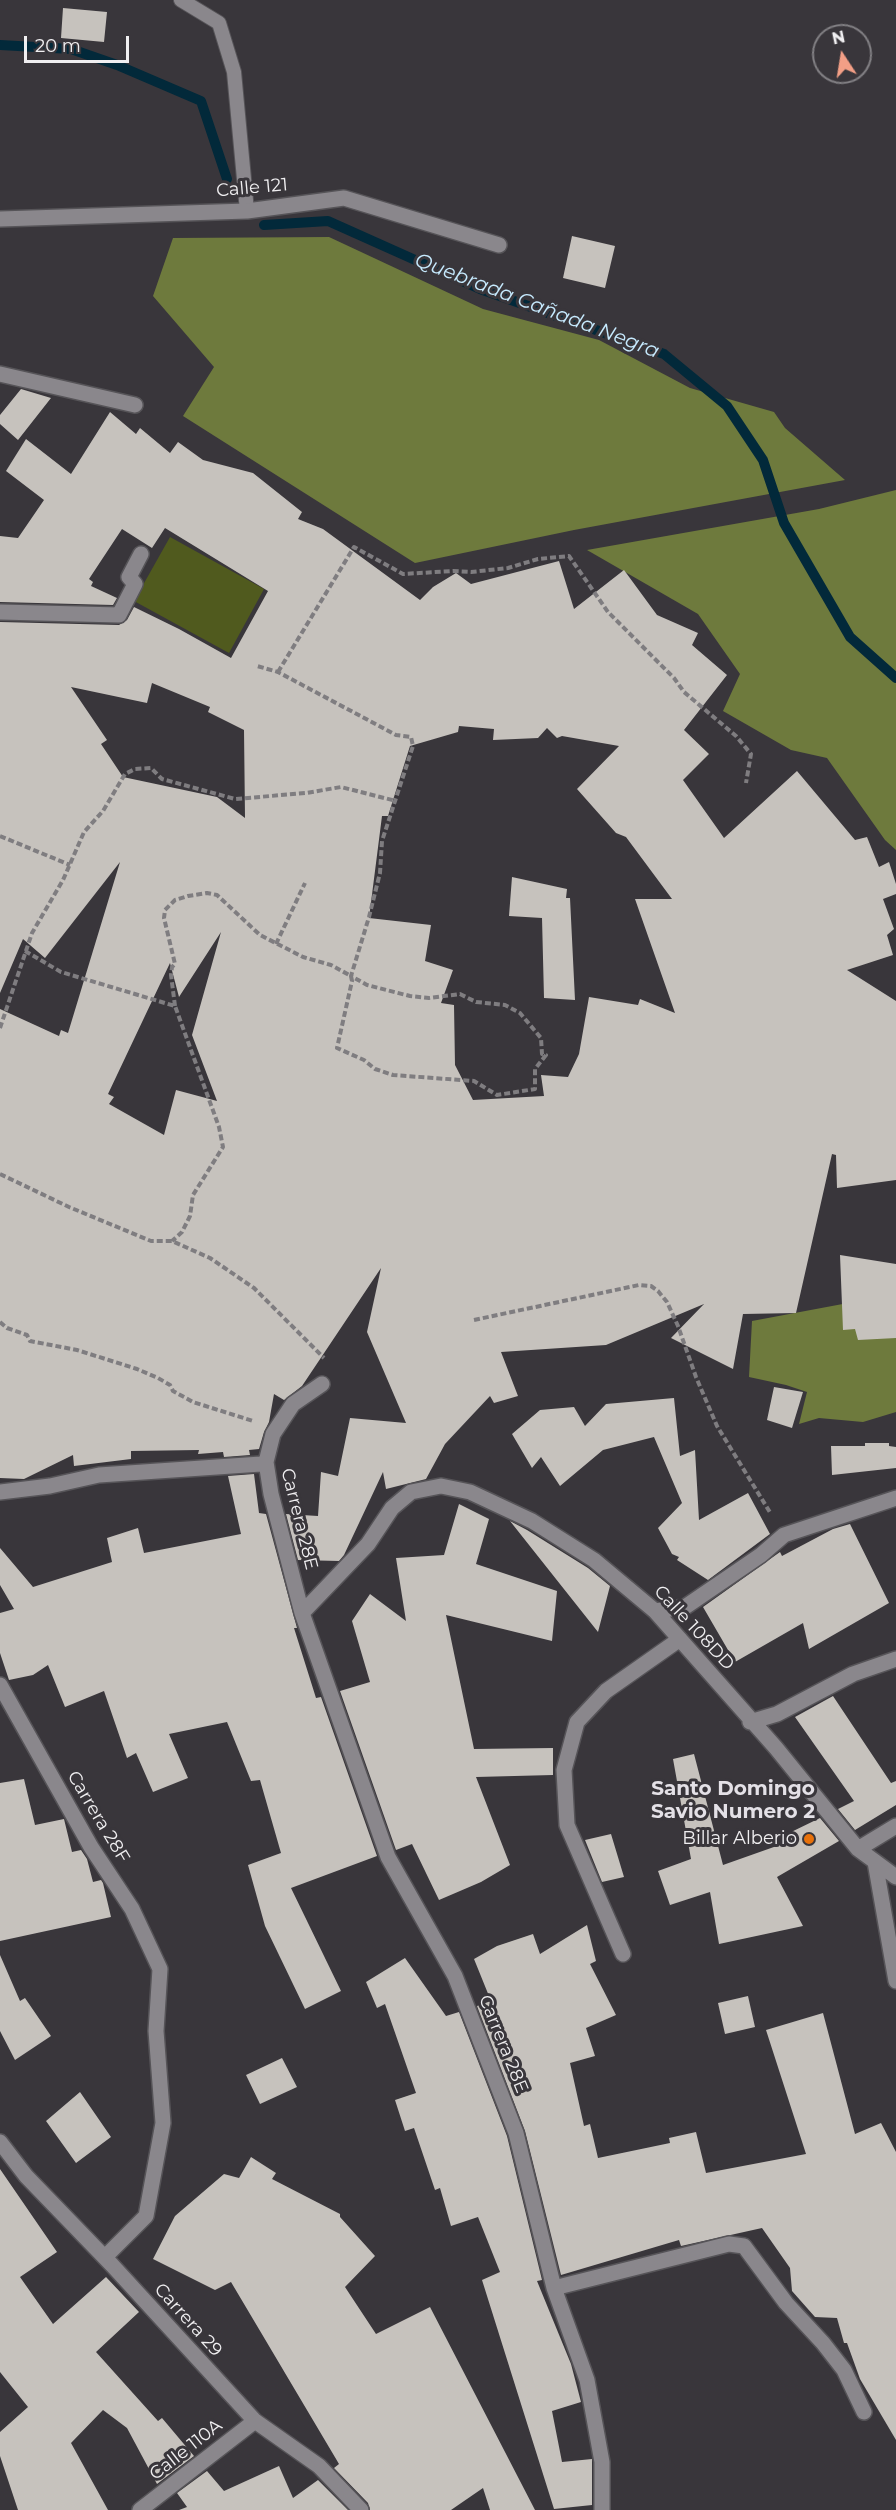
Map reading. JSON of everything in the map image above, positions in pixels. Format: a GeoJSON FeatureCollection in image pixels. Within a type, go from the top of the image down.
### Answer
{"type":"FeatureCollection","features":[{"type":"Feature","properties":{"kind":"street","name":"Calle 121"},"geometry":{"type":"LineString","coordinates":[[0,219],[247,211],[344,198],[500,245]]}},
{"type":"Feature","properties":{"kind":"street"},"geometry":{"type":"LineString","coordinates":[[0,374],[135,405]]}},
{"type":"Feature","properties":{"kind":"street"},"geometry":{"type":"LineString","coordinates":[[0,612],[119,615],[135,584],[129,577],[141,554]]}},
{"type":"Feature","properties":{"kind":"street","name":"Carrera 28E"},"geometry":{"type":"LineString","coordinates":[[322,1384],[292,1404],[273,1434],[266,1462],[271,1494],[302,1613],[388,1857],[455,1976],[504,2096],[516,2133],[554,2288],[587,2380],[602,2462],[602,2510]]}},
{"type":"Feature","properties":{"kind":"street"},"geometry":{"type":"LineString","coordinates":[[0,1492],[50,1486],[99,1474],[266,1462]]}},
{"type":"Feature","properties":{"kind":"street","name":"Calle 108DD"},"geometry":{"type":"LineString","coordinates":[[411,1492],[441,1485],[460,1490],[532,1521],[594,1560],[655,1611],[750,1722],[776,1748],[858,1849],[896,1877]]}},
{"type":"Feature","properties":{"kind":"street","name":"Carrera 28E"},"geometry":{"type":"LineString","coordinates":[[302,1613],[368,1544],[392,1508],[411,1492]]}},
{"type":"Feature","properties":{"kind":"street"},"geometry":{"type":"LineString","coordinates":[[655,1611],[685,1607],[761,1555],[784,1535],[896,1498]]}},
{"type":"Feature","properties":{"kind":"street"},"geometry":{"type":"LineString","coordinates":[[623,1954],[567,1825],[564,1770],[577,1722],[606,1691],[680,1639]]}},
{"type":"Feature","properties":{"kind":"street"},"geometry":{"type":"LineString","coordinates":[[750,1722],[777,1714],[853,1674],[896,1659]]}},
{"type":"Feature","properties":{"kind":"street","name":"Carrera 28F"},"geometry":{"type":"LineString","coordinates":[[0,1685],[91,1848],[132,1909],[160,1969],[156,2031],[164,2123],[146,2216],[105,2257]]}},
{"type":"Feature","properties":{"kind":"street"},"geometry":{"type":"LineString","coordinates":[[858,1849],[896,1826]]}},
{"type":"Feature","properties":{"kind":"street"},"geometry":{"type":"LineString","coordinates":[[875,1862],[896,1981]]}},
{"type":"Feature","properties":{"kind":"street","name":"Carrera 29"},"geometry":{"type":"LineString","coordinates":[[0,2142],[26,2176],[105,2257],[255,2421],[319,2466],[361,2510]]}},
{"type":"Feature","properties":{"kind":"street"},"geometry":{"type":"LineString","coordinates":[[554,2288],[729,2244],[744,2246],[781,2297],[844,2370],[864,2412]]}},
{"type":"Feature","properties":{"kind":"street","name":"Calle 110A"},"geometry":{"type":"LineString","coordinates":[[140,2510],[255,2421]]}},
{"type":"Feature","properties":{"kind":"lane"},"geometry":{"type":"LineString","coordinates":[[181,0],[219,23],[234,72],[247,211]]}},
{"type":"Feature","properties":{"kind":"path"},"geometry":{"type":"LineString","coordinates":[[278,672],[354,547],[403,574],[471,572],[508,568],[538,559],[569,556],[608,612],[674,678],[684,692],[735,735],[751,754],[746,783]]}},
{"type":"Feature","properties":{"kind":"path"},"geometry":{"type":"LineString","coordinates":[[172,1241],[182,1232],[190,1216],[193,1195],[223,1147],[219,1127],[175,1006],[171,975],[175,964],[164,918],[165,910],[175,900],[207,894],[218,895],[260,935],[303,957],[332,965],[351,976],[367,985],[410,996],[429,998],[460,994],[476,1002],[505,1005],[520,1012],[541,1038],[542,1054],[546,1055],[535,1069],[535,1089],[497,1095],[474,1081],[393,1075],[375,1069],[364,1060],[337,1048],[352,981],[351,976],[380,873],[382,841],[413,747],[411,737],[396,735],[278,672],[257,666]]}},
{"type":"Feature","properties":{"kind":"path"},"geometry":{"type":"LineString","coordinates":[[0,1028],[32,933],[70,865],[84,832],[103,811],[125,774],[135,769],[151,768],[162,778],[235,799],[314,792],[341,787],[396,801]]}},
{"type":"Feature","properties":{"kind":"path"},"geometry":{"type":"LineString","coordinates":[[0,836],[70,865]]}},
{"type":"Feature","properties":{"kind":"path"},"geometry":{"type":"LineString","coordinates":[[276,944],[305,884]]}},
{"type":"Feature","properties":{"kind":"path"},"geometry":{"type":"LineString","coordinates":[[25,951],[61,972],[175,1006]]}},
{"type":"Feature","properties":{"kind":"path"},"geometry":{"type":"LineString","coordinates":[[0,1007],[6,1009]]}},
{"type":"Feature","properties":{"kind":"path"},"geometry":{"type":"LineString","coordinates":[[0,1174],[69,1207],[151,1240],[172,1241],[210,1258],[254,1288],[327,1360],[330,1373],[322,1384]]}},
{"type":"Feature","properties":{"kind":"path"},"geometry":{"type":"LineString","coordinates":[[474,1320],[639,1285],[651,1286],[667,1302],[717,1426],[784,1535]]}},
{"type":"Feature","properties":{"kind":"path"},"geometry":{"type":"LineString","coordinates":[[0,1322],[8,1328],[27,1335],[30,1341],[58,1345],[137,1369],[170,1385],[173,1391],[193,1402],[215,1411],[277,1427]]}},
{"type":"Feature","properties":{"kind":"green space"},"geometry":{"type":"Polygon","coordinates":[[[329,237],[483,309],[599,340],[690,388],[774,412],[785,428],[845,480],[574,530],[415,563],[183,416],[214,367],[153,296],[173,238],[329,237]]]}},
{"type":"Feature","properties":{"kind":"green space"},"geometry":{"type":"Polygon","coordinates":[[[896,490],[896,850],[885,840],[827,758],[791,750],[723,711],[740,674],[698,614],[587,550],[819,509],[896,490]]]}},
{"type":"Feature","properties":{"kind":"green space"},"geometry":{"type":"Polygon","coordinates":[[[170,537],[264,589],[229,653],[134,601],[170,537]]]}},
{"type":"Feature","properties":{"kind":"green space"},"geometry":{"type":"Polygon","coordinates":[[[896,1294],[896,1412],[863,1422],[819,1418],[799,1424],[807,1392],[749,1377],[752,1321],[896,1294]]]}},
{"type":"Feature","properties":{"kind":"building"},"geometry":{"type":"Polygon","coordinates":[[[63,8],[107,12],[104,42],[61,38],[63,8]]]}},
{"type":"Feature","properties":{"kind":"building"},"geometry":{"type":"Polygon","coordinates":[[[572,236],[615,246],[605,288],[563,278],[572,236]]]}},
{"type":"Feature","properties":{"kind":"building"},"geometry":{"type":"Polygon","coordinates":[[[21,389],[51,398],[18,440],[0,424],[0,415],[21,389]]]}},
{"type":"Feature","properties":{"kind":"building"},"geometry":{"type":"Polygon","coordinates":[[[110,412],[136,434],[140,428],[170,453],[178,442],[203,460],[253,473],[302,512],[298,519],[323,529],[420,600],[433,587],[456,573],[471,584],[559,561],[574,609],[624,570],[657,615],[698,633],[692,645],[727,675],[684,730],[709,754],[683,780],[724,838],[797,771],[855,840],[867,837],[879,867],[889,862],[896,884],[896,894],[883,899],[894,929],[887,935],[893,955],[847,970],[896,1001],[896,1180],[837,1188],[836,1155],[832,1154],[796,1313],[743,1314],[733,1369],[671,1338],[704,1304],[606,1345],[501,1352],[518,1396],[494,1403],[490,1396],[445,1444],[426,1479],[386,1489],[383,1472],[344,1555],[339,1561],[298,1560],[286,1514],[318,1516],[321,1472],[338,1476],[350,1418],[406,1423],[367,1332],[381,1268],[302,1386],[284,1400],[274,1394],[269,1422],[259,1449],[249,1450],[250,1455],[224,1457],[223,1452],[198,1454],[199,1450],[131,1451],[131,1459],[74,1466],[73,1455],[24,1479],[0,1478],[0,1009],[59,1036],[61,1030],[68,1033],[120,862],[45,958],[23,939],[0,993],[0,622],[119,625],[127,620],[134,607],[231,658],[268,591],[165,528],[152,548],[122,529],[89,579],[93,582],[91,586],[117,598],[113,605],[0,602],[0,536],[18,538],[44,500],[6,471],[26,439],[71,474],[110,412]],[[152,683],[147,703],[71,687],[107,740],[101,744],[123,777],[217,797],[245,818],[244,730],[208,712],[210,707],[152,683]],[[459,726],[458,732],[410,746],[388,816],[382,816],[369,918],[431,925],[425,961],[453,970],[441,1003],[454,1005],[455,1065],[473,1100],[544,1096],[541,1075],[568,1077],[579,1054],[589,997],[638,1005],[640,999],[675,1013],[635,899],[672,899],[626,837],[616,833],[577,789],[619,746],[562,736],[557,738],[547,728],[538,738],[493,740],[494,729],[459,726]],[[221,932],[179,997],[170,963],[108,1094],[114,1097],[109,1104],[164,1135],[176,1090],[217,1101],[192,1035],[221,932]]]}},
{"type":"Feature","properties":{"kind":"building"},"geometry":{"type":"Polygon","coordinates":[[[512,877],[567,889],[566,898],[570,898],[575,1000],[544,998],[542,918],[509,916],[512,877]]]}},
{"type":"Feature","properties":{"kind":"building"},"geometry":{"type":"Polygon","coordinates":[[[840,1255],[896,1264],[896,1338],[858,1340],[855,1329],[843,1330],[840,1255]]]}},
{"type":"Feature","properties":{"kind":"building"},"geometry":{"type":"Polygon","coordinates":[[[774,1387],[803,1392],[792,1428],[767,1420],[774,1387]]]}},
{"type":"Feature","properties":{"kind":"building"},"geometry":{"type":"Polygon","coordinates":[[[674,1398],[680,1456],[695,1450],[699,1520],[748,1493],[770,1534],[708,1580],[677,1560],[679,1557],[672,1554],[658,1528],[682,1503],[654,1437],[603,1450],[560,1486],[541,1457],[532,1468],[512,1434],[540,1410],[574,1407],[585,1426],[606,1404],[674,1398]]]}},
{"type":"Feature","properties":{"kind":"building"},"geometry":{"type":"Polygon","coordinates":[[[865,1443],[889,1443],[889,1446],[896,1447],[896,1468],[832,1475],[831,1446],[865,1446],[865,1443]]]}},
{"type":"Feature","properties":{"kind":"building"},"geometry":{"type":"Polygon","coordinates":[[[254,1474],[259,1513],[266,1514],[297,1628],[294,1628],[316,1698],[321,1697],[377,1856],[291,1888],[341,1991],[305,2009],[265,1926],[248,1865],[281,1853],[260,1780],[251,1781],[227,1722],[169,1734],[188,1778],[153,1792],[136,1753],[127,1758],[104,1691],[65,1707],[48,1665],[33,1675],[9,1680],[0,1653],[0,1613],[14,1609],[0,1585],[0,1548],[33,1587],[112,1562],[107,1538],[138,1528],[144,1553],[241,1534],[228,1476],[254,1474]]]}},
{"type":"Feature","properties":{"kind":"building"},"geometry":{"type":"Polygon","coordinates":[[[459,1504],[489,1519],[476,1564],[557,1591],[552,1641],[446,1615],[474,1749],[553,1748],[553,1775],[476,1777],[510,1865],[481,1882],[439,1900],[412,1844],[396,1850],[340,1691],[370,1682],[352,1621],[370,1594],[406,1621],[396,1558],[444,1555],[459,1504]]]}},
{"type":"Feature","properties":{"kind":"building"},"geometry":{"type":"Polygon","coordinates":[[[510,1521],[588,1568],[610,1586],[598,1632],[510,1521]]]}},
{"type":"Feature","properties":{"kind":"building"},"geometry":{"type":"Polygon","coordinates":[[[850,1524],[889,1603],[809,1649],[803,1623],[735,1662],[703,1607],[780,1552],[782,1556],[833,1529],[850,1524]]]}},
{"type":"Feature","properties":{"kind":"building"},"geometry":{"type":"Polygon","coordinates":[[[833,1696],[891,1783],[896,1781],[896,1805],[855,1830],[838,1809],[854,1801],[795,1717],[833,1696]]]}},
{"type":"Feature","properties":{"kind":"building"},"geometry":{"type":"Polygon","coordinates":[[[694,1754],[723,1865],[788,1842],[785,1835],[820,1818],[839,1841],[777,1877],[803,1926],[719,1944],[710,1892],[670,1905],[658,1871],[691,1859],[673,1759],[694,1754]]]}},
{"type":"Feature","properties":{"kind":"building"},"geometry":{"type":"Polygon","coordinates":[[[24,1779],[35,1825],[64,1819],[72,1852],[81,1850],[87,1859],[93,1882],[101,1880],[103,1883],[111,1917],[0,1941],[0,1783],[24,1779]]]}},
{"type":"Feature","properties":{"kind":"building"},"geometry":{"type":"Polygon","coordinates":[[[611,1834],[624,1877],[602,1882],[585,1840],[611,1834]]]}},
{"type":"Feature","properties":{"kind":"building"},"geometry":{"type":"Polygon","coordinates":[[[587,1925],[596,1961],[590,1964],[616,2015],[586,2028],[595,2056],[570,2063],[584,2126],[590,2124],[598,2158],[670,2143],[669,2138],[696,2132],[706,2173],[806,2154],[766,2030],[823,2013],[855,2134],[881,2123],[896,2152],[896,2440],[860,2379],[847,2343],[844,2343],[837,2318],[815,2317],[792,2291],[790,2268],[762,2228],[681,2246],[679,2240],[561,2275],[525,2131],[477,2006],[491,2001],[474,1959],[497,1946],[533,1934],[540,1954],[587,1925]]]}},
{"type":"Feature","properties":{"kind":"building"},"geometry":{"type":"Polygon","coordinates":[[[0,1955],[20,2001],[25,1998],[51,2036],[15,2060],[0,2031],[0,1955]]]}},
{"type":"Feature","properties":{"kind":"building"},"geometry":{"type":"Polygon","coordinates":[[[405,1958],[446,2016],[459,2012],[507,2136],[542,2280],[537,2281],[571,2364],[581,2402],[552,2411],[562,2462],[592,2459],[592,2505],[554,2509],[482,2280],[500,2272],[478,2217],[451,2226],[440,2188],[435,2190],[414,2128],[405,2131],[395,2100],[416,2093],[385,2004],[377,2008],[366,1982],[405,1958]]]}},
{"type":"Feature","properties":{"kind":"building"},"geometry":{"type":"Polygon","coordinates":[[[748,1996],[755,2027],[725,2034],[718,2003],[748,1996]]]}},
{"type":"Feature","properties":{"kind":"building"},"geometry":{"type":"Polygon","coordinates":[[[282,2058],[297,2087],[260,2104],[246,2075],[282,2058]]]}},
{"type":"Feature","properties":{"kind":"building"},"geometry":{"type":"Polygon","coordinates":[[[80,2092],[111,2137],[76,2163],[46,2121],[80,2092]]]}},
{"type":"Feature","properties":{"kind":"building"},"geometry":{"type":"Polygon","coordinates":[[[251,2157],[276,2173],[272,2179],[340,2214],[340,2217],[375,2256],[345,2287],[376,2334],[430,2307],[535,2510],[490,2510],[483,2488],[451,2510],[370,2510],[368,2503],[334,2468],[339,2464],[231,2282],[215,2290],[153,2259],[175,2216],[224,2174],[239,2178],[251,2157]]]}},
{"type":"Feature","properties":{"kind":"building"},"geometry":{"type":"Polygon","coordinates":[[[0,2169],[57,2252],[20,2277],[53,2324],[106,2277],[139,2312],[96,2352],[158,2421],[162,2418],[194,2456],[157,2484],[127,2428],[103,2410],[71,2443],[108,2510],[18,2510],[0,2456],[0,2432],[28,2407],[0,2372],[0,2169]]]}},
{"type":"Feature","properties":{"kind":"building"},"geometry":{"type":"Polygon","coordinates":[[[279,2466],[293,2498],[318,2480],[348,2510],[179,2510],[187,2507],[177,2493],[207,2471],[224,2491],[279,2466]]]}},
{"type":"Feature","properties":{"kind":"waterway","name":"Quebrada Cañada Negra"},"geometry":{"type":"LineString","coordinates":[[0,45],[71,49],[117,65],[201,101],[227,179]]}},
{"type":"Feature","properties":{"kind":"waterway","name":"Quebrada Cañada Negra"},"geometry":{"type":"LineString","coordinates":[[264,225],[328,221],[480,289],[664,354],[727,406],[763,460],[784,523],[850,637],[896,678]]}},
{"type":"Feature","properties":{"kind":"place","name":"Billar Alberio"},"geometry":{"type":"Point","coordinates":[809,1839]}},
{"type":"Feature","properties":{"kind":"district","name":"Santo Domingo Savio Numero 2"},"geometry":{"type":"Point","coordinates":[733,1800]}}]}
